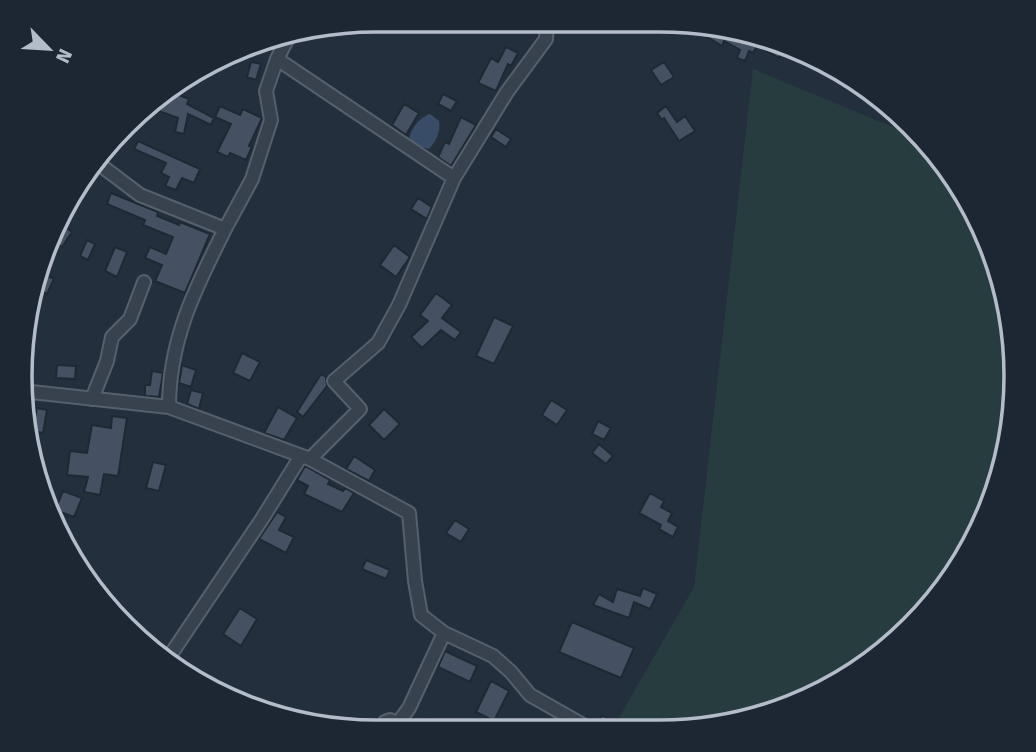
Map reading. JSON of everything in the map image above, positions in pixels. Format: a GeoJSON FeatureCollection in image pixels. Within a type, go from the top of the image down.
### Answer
{"type":"FeatureCollection","features":[{"type":"Feature","properties":{"kind":"street"},"geometry":{"type":"LineString","coordinates":[[172,653],[306,457],[360,409],[334,381],[378,343],[399,305],[454,178],[507,92],[546,39],[546,32]]}},
{"type":"Feature","properties":{"kind":"street"},"geometry":{"type":"LineString","coordinates":[[169,407],[169,376],[189,300],[251,179],[271,120],[266,91],[285,44]]}},
{"type":"Feature","properties":{"kind":"street"},"geometry":{"type":"LineString","coordinates":[[277,59],[454,178]]}},
{"type":"Feature","properties":{"kind":"street"},"geometry":{"type":"LineString","coordinates":[[103,167],[140,195],[225,229]]}},
{"type":"Feature","properties":{"kind":"street"},"geometry":{"type":"LineString","coordinates":[[92,399],[107,360],[112,337],[130,319],[144,282]]}},
{"type":"Feature","properties":{"kind":"street"},"geometry":{"type":"LineString","coordinates":[[32,392],[169,407],[306,457],[409,513],[421,615],[444,633],[493,656],[530,695],[574,720]]}},
{"type":"Feature","properties":{"kind":"street"},"geometry":{"type":"LineString","coordinates":[[400,720],[409,708],[444,633]]}},
{"type":"Feature","properties":{"kind":"green space"},"geometry":{"type":"Polygon","coordinates":[[[753,69],[903,131],[933,166],[969,224],[993,287],[1004,353],[1002,421],[986,487],[958,548],[919,603],[904,620],[870,649],[812,685],[749,709],[683,720],[618,720],[694,587],[753,69]]]}},
{"type":"Feature","properties":{"kind":"water"},"geometry":{"type":"Polygon","coordinates":[[[430,114],[439,121],[439,133],[434,143],[429,149],[409,144],[415,126],[430,114]]]}},
{"type":"Feature","properties":{"kind":"building"},"geometry":{"type":"Polygon","coordinates":[[[702,34],[749,43],[781,54],[779,58],[757,46],[753,53],[749,51],[745,61],[737,58],[740,50],[724,41],[722,46],[702,34]]]}},
{"type":"Feature","properties":{"kind":"building"},"geometry":{"type":"Polygon","coordinates":[[[506,47],[518,53],[511,66],[508,64],[496,91],[478,83],[491,58],[498,62],[506,47]]]}},
{"type":"Feature","properties":{"kind":"building"},"geometry":{"type":"Polygon","coordinates":[[[251,62],[261,64],[256,80],[247,77],[251,62]]]}},
{"type":"Feature","properties":{"kind":"building"},"geometry":{"type":"Polygon","coordinates":[[[664,62],[674,77],[661,85],[651,70],[664,62]]]}},
{"type":"Feature","properties":{"kind":"building"},"geometry":{"type":"Polygon","coordinates":[[[443,94],[457,101],[451,111],[438,104],[443,94]]]}},
{"type":"Feature","properties":{"kind":"building"},"geometry":{"type":"Polygon","coordinates":[[[178,95],[189,99],[187,104],[214,118],[211,125],[188,114],[184,134],[175,132],[178,118],[157,110],[178,95]]]}},
{"type":"Feature","properties":{"kind":"building"},"geometry":{"type":"Polygon","coordinates":[[[404,104],[419,113],[406,135],[392,125],[404,104]]]}},
{"type":"Feature","properties":{"kind":"building"},"geometry":{"type":"Polygon","coordinates":[[[220,106],[240,115],[243,109],[262,118],[249,146],[252,147],[246,160],[230,153],[228,157],[217,152],[231,124],[215,117],[220,106]]]}},
{"type":"Feature","properties":{"kind":"building"},"geometry":{"type":"Polygon","coordinates":[[[666,106],[677,122],[685,116],[695,131],[679,141],[664,118],[662,120],[657,113],[666,106]]]}},
{"type":"Feature","properties":{"kind":"building"},"geometry":{"type":"Polygon","coordinates":[[[461,117],[476,125],[451,166],[438,157],[445,142],[449,144],[461,117]]]}},
{"type":"Feature","properties":{"kind":"building"},"geometry":{"type":"Polygon","coordinates":[[[496,129],[511,139],[506,147],[491,137],[496,129]]]}},
{"type":"Feature","properties":{"kind":"building"},"geometry":{"type":"Polygon","coordinates":[[[138,141],[200,169],[194,183],[182,178],[176,190],[165,186],[169,177],[161,173],[166,163],[134,149],[138,141]]]}},
{"type":"Feature","properties":{"kind":"building"},"geometry":{"type":"Polygon","coordinates":[[[111,193],[158,212],[157,216],[210,234],[185,293],[155,281],[162,265],[145,258],[150,247],[166,254],[173,237],[143,225],[145,220],[107,204],[111,193]]]}},
{"type":"Feature","properties":{"kind":"building"},"geometry":{"type":"Polygon","coordinates":[[[418,198],[432,207],[427,219],[411,209],[418,198]]]}},
{"type":"Feature","properties":{"kind":"building"},"geometry":{"type":"Polygon","coordinates":[[[66,227],[72,232],[62,247],[58,244],[66,227]]]}},
{"type":"Feature","properties":{"kind":"building"},"geometry":{"type":"Polygon","coordinates":[[[87,240],[95,244],[88,260],[80,256],[87,240]]]}},
{"type":"Feature","properties":{"kind":"building"},"geometry":{"type":"Polygon","coordinates":[[[394,245],[410,257],[396,277],[380,265],[394,245]]]}},
{"type":"Feature","properties":{"kind":"building"},"geometry":{"type":"Polygon","coordinates":[[[115,247],[127,252],[117,277],[105,271],[115,247]]]}},
{"type":"Feature","properties":{"kind":"building"},"geometry":{"type":"Polygon","coordinates":[[[47,275],[54,279],[47,294],[42,291],[47,275]]]}},
{"type":"Feature","properties":{"kind":"building"},"geometry":{"type":"Polygon","coordinates":[[[436,293],[452,305],[442,318],[461,332],[455,340],[441,330],[422,348],[411,337],[428,321],[420,315],[436,293]]]}},
{"type":"Feature","properties":{"kind":"building"},"geometry":{"type":"Polygon","coordinates":[[[494,317],[513,326],[494,364],[476,356],[494,317]]]}},
{"type":"Feature","properties":{"kind":"building"},"geometry":{"type":"Polygon","coordinates":[[[242,353],[260,362],[250,381],[233,373],[242,353]]]}},
{"type":"Feature","properties":{"kind":"building"},"geometry":{"type":"Polygon","coordinates":[[[57,365],[76,366],[75,379],[56,378],[57,365]]]}},
{"type":"Feature","properties":{"kind":"building"},"geometry":{"type":"Polygon","coordinates":[[[182,365],[196,370],[191,387],[179,383],[182,365]]]}},
{"type":"Feature","properties":{"kind":"building"},"geometry":{"type":"Polygon","coordinates":[[[152,371],[163,373],[159,397],[145,396],[145,385],[150,385],[152,371]]]}},
{"type":"Feature","properties":{"kind":"building"},"geometry":{"type":"Polygon","coordinates":[[[321,374],[326,377],[327,386],[303,417],[297,412],[321,374]]]}},
{"type":"Feature","properties":{"kind":"building"},"geometry":{"type":"Polygon","coordinates":[[[191,390],[203,393],[199,409],[187,404],[191,390]]]}},
{"type":"Feature","properties":{"kind":"building"},"geometry":{"type":"Polygon","coordinates":[[[551,400],[567,410],[557,425],[542,415],[551,400]]]}},
{"type":"Feature","properties":{"kind":"building"},"geometry":{"type":"Polygon","coordinates":[[[278,407],[297,418],[284,440],[264,433],[278,407]]]}},
{"type":"Feature","properties":{"kind":"building"},"geometry":{"type":"Polygon","coordinates":[[[37,408],[47,410],[43,433],[36,432],[34,421],[37,408]]]}},
{"type":"Feature","properties":{"kind":"building"},"geometry":{"type":"Polygon","coordinates":[[[384,409],[400,424],[384,440],[369,425],[384,409]]]}},
{"type":"Feature","properties":{"kind":"building"},"geometry":{"type":"Polygon","coordinates":[[[112,416],[127,418],[118,476],[104,474],[100,495],[84,492],[88,477],[67,475],[70,451],[87,453],[92,425],[111,428],[112,416]]]}},
{"type":"Feature","properties":{"kind":"building"},"geometry":{"type":"Polygon","coordinates":[[[598,421],[611,428],[604,440],[592,434],[598,421]]]}},
{"type":"Feature","properties":{"kind":"building"},"geometry":{"type":"Polygon","coordinates":[[[599,444],[613,456],[606,464],[592,453],[599,444]]]}},
{"type":"Feature","properties":{"kind":"building"},"geometry":{"type":"Polygon","coordinates":[[[354,456],[375,470],[369,481],[346,469],[354,456]]]}},
{"type":"Feature","properties":{"kind":"building"},"geometry":{"type":"Polygon","coordinates":[[[153,462],[166,465],[159,491],[146,488],[153,462]]]}},
{"type":"Feature","properties":{"kind":"building"},"geometry":{"type":"Polygon","coordinates":[[[305,466],[330,480],[328,484],[354,493],[342,512],[304,494],[308,486],[297,480],[305,466]]]}},
{"type":"Feature","properties":{"kind":"building"},"geometry":{"type":"Polygon","coordinates":[[[63,491],[82,498],[74,517],[60,512],[57,505],[63,491]]]}},
{"type":"Feature","properties":{"kind":"building"},"geometry":{"type":"Polygon","coordinates":[[[650,493],[664,501],[661,507],[672,513],[668,521],[678,527],[673,537],[659,529],[661,525],[639,513],[650,493]]]}},
{"type":"Feature","properties":{"kind":"building"},"geometry":{"type":"Polygon","coordinates":[[[277,512],[286,517],[279,530],[294,537],[286,553],[259,539],[277,512]]]}},
{"type":"Feature","properties":{"kind":"building"},"geometry":{"type":"Polygon","coordinates":[[[455,520],[469,529],[461,542],[446,533],[455,520]]]}},
{"type":"Feature","properties":{"kind":"building"},"geometry":{"type":"Polygon","coordinates":[[[366,560],[390,570],[386,579],[362,569],[366,560]]]}},
{"type":"Feature","properties":{"kind":"building"},"geometry":{"type":"Polygon","coordinates":[[[643,588],[657,594],[650,609],[634,602],[629,618],[593,605],[599,594],[613,602],[617,589],[640,596],[643,588]]]}},
{"type":"Feature","properties":{"kind":"building"},"geometry":{"type":"Polygon","coordinates":[[[240,608],[257,619],[241,646],[223,634],[240,608]]]}},
{"type":"Feature","properties":{"kind":"building"},"geometry":{"type":"Polygon","coordinates":[[[572,622],[634,648],[621,678],[559,652],[572,622]]]}},
{"type":"Feature","properties":{"kind":"building"},"geometry":{"type":"Polygon","coordinates":[[[445,651],[477,666],[470,682],[438,667],[445,651]]]}},
{"type":"Feature","properties":{"kind":"building"},"geometry":{"type":"Polygon","coordinates":[[[491,681],[509,691],[494,720],[476,712],[491,681]]]}}]}
